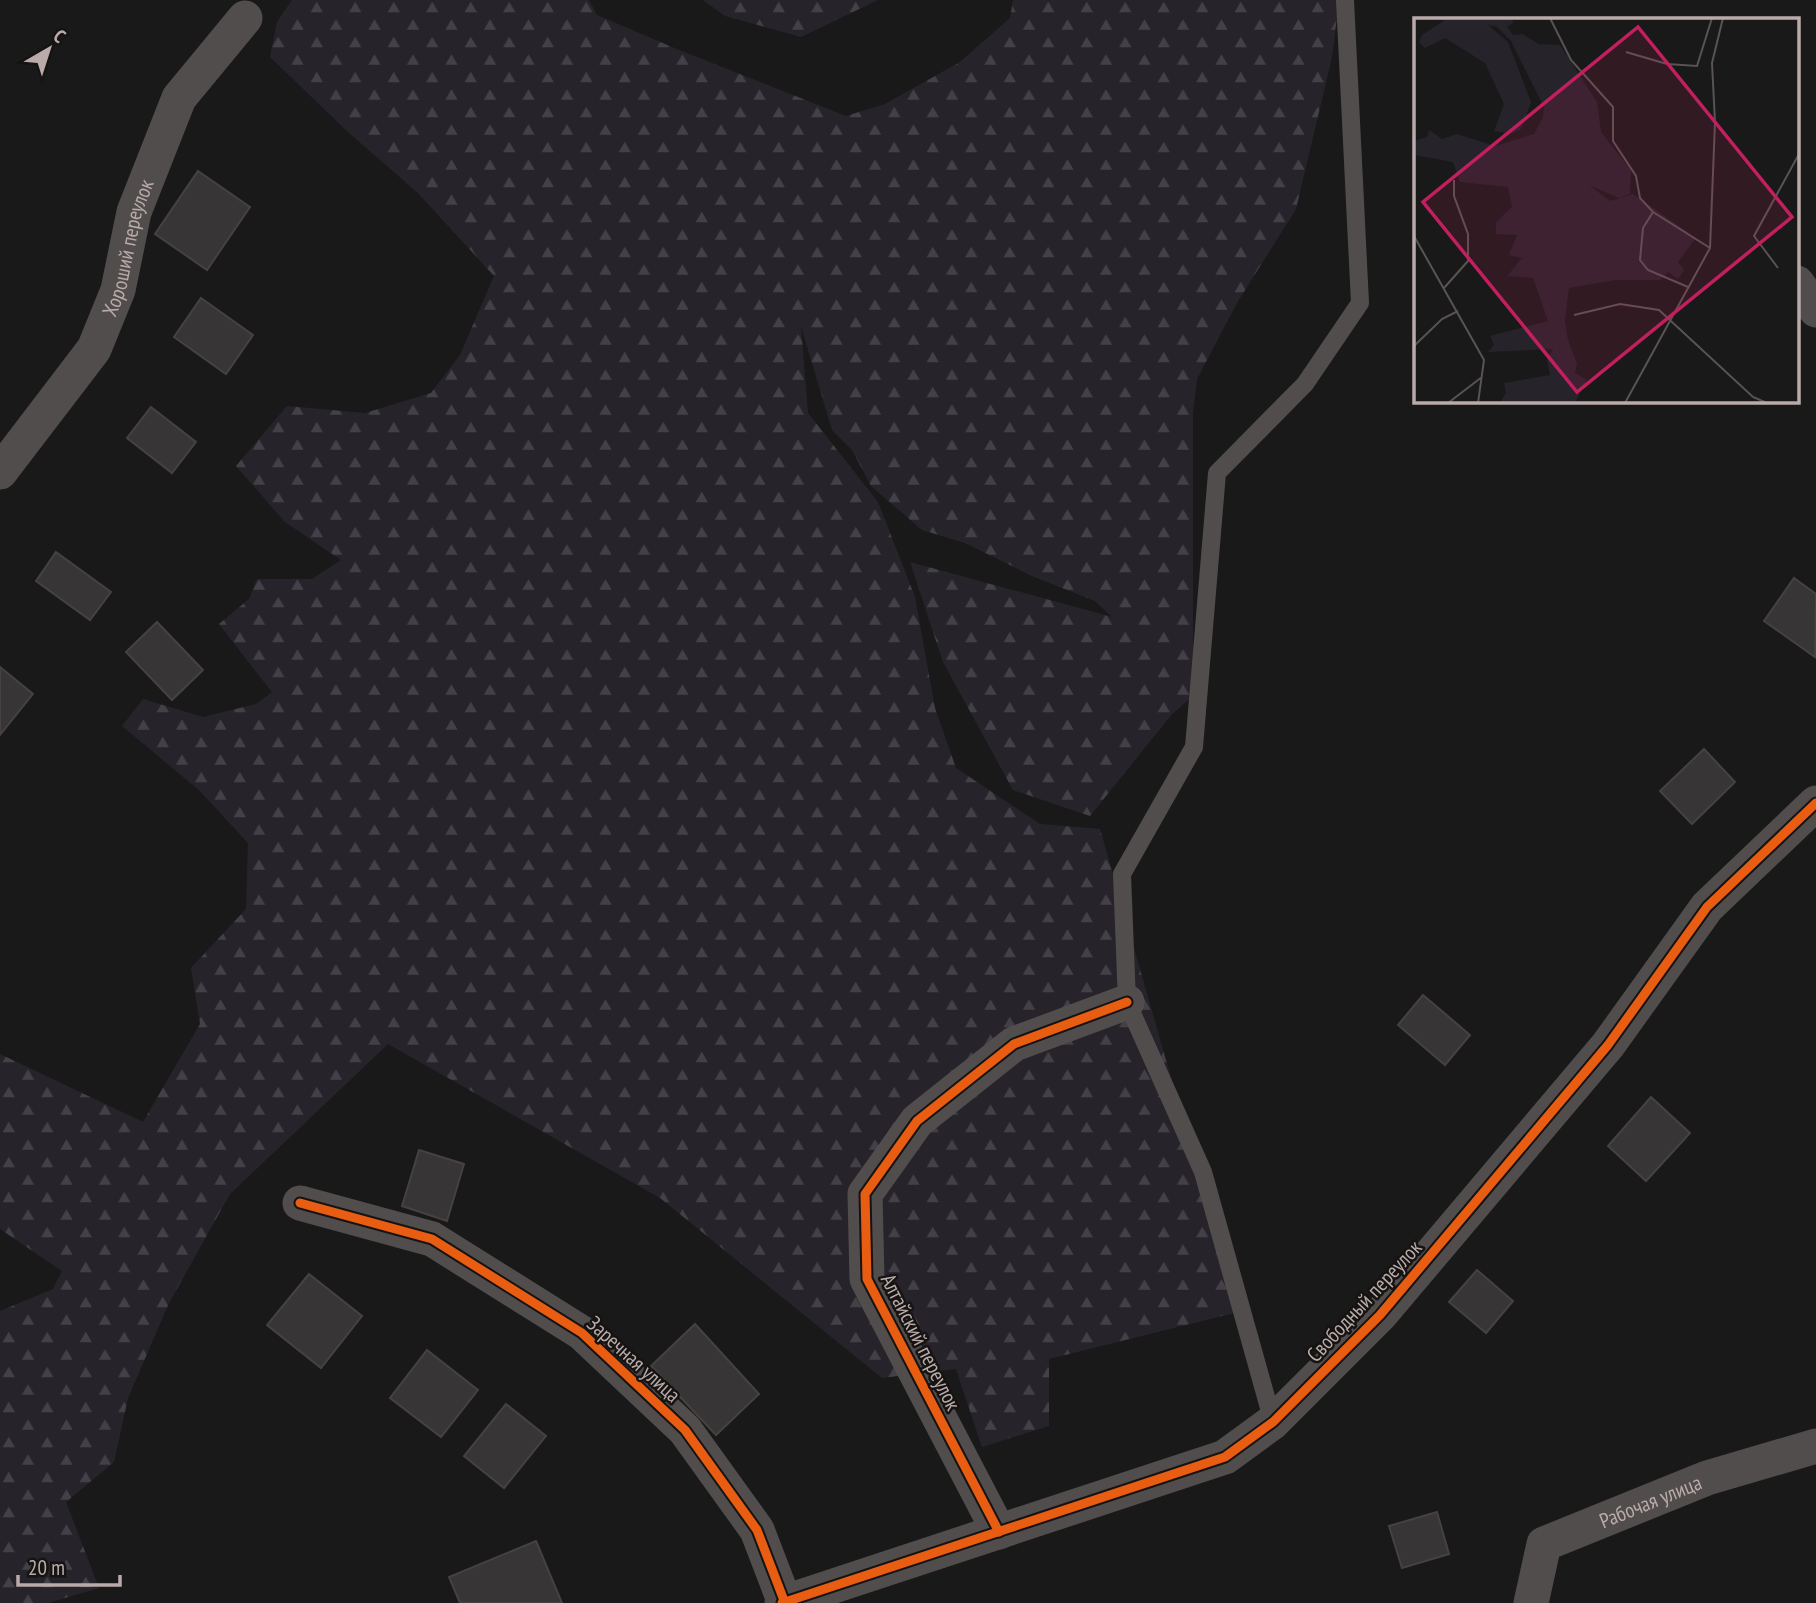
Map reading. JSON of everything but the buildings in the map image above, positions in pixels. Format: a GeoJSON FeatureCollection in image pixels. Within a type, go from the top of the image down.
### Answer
{"type":"FeatureCollection","features":[{"type":"Feature","properties":{"kind":"street","name":"Хороший переулок"},"geometry":{"type":"LineString","coordinates":[[0,472],[94,349],[118,290],[134,212],[179,98],[246,18]]}},
{"type":"Feature","properties":{"kind":"street"},"geometry":{"type":"LineString","coordinates":[[1798,284],[1816,310]]}},
{"type":"Feature","properties":{"kind":"street","name":"Свободный переулок"},"geometry":{"type":"LineString","coordinates":[[784,1603],[1225,1457],[1273,1422],[1380,1315],[1591,1066],[1707,907],[1816,803]]}},
{"type":"Feature","properties":{"kind":"street","name":"Алтайский переулок"},"geometry":{"type":"LineString","coordinates":[[999,1532],[867,1279],[865,1194],[917,1121],[1014,1044],[1127,1002]]}},
{"type":"Feature","properties":{"kind":"street","name":"Заречная улица"},"geometry":{"type":"LineString","coordinates":[[300,1203],[432,1239],[582,1333],[685,1430],[757,1530],[784,1603]]}},
{"type":"Feature","properties":{"kind":"street","name":"Рабочая улица"},"geometry":{"type":"LineString","coordinates":[[1531,1603],[1544,1544],[1707,1478],[1816,1446]]}},
{"type":"Feature","properties":{"kind":"lane"},"geometry":{"type":"LineString","coordinates":[[1273,1422],[1203,1172],[1127,1002],[1122,874],[1194,747],[1217,473],[1305,384],[1360,303],[1345,0]]}},
{"type":"Feature","properties":{"kind":"green space"},"geometry":{"type":"Polygon","coordinates":[[[292,0],[589,0],[597,15],[846,116],[885,104],[960,62],[1010,18],[1013,0],[1339,0],[1332,57],[1296,209],[1237,303],[1197,379],[1193,413],[1193,696],[1172,714],[1090,816],[1013,790],[943,662],[910,562],[1112,617],[1095,601],[1032,576],[965,543],[922,530],[871,486],[852,450],[832,430],[801,326],[808,413],[878,502],[915,597],[935,708],[956,768],[1040,824],[1100,829],[1238,1312],[1049,1359],[1049,1426],[982,1447],[956,1369],[882,1378],[660,1198],[388,1044],[230,1194],[169,1303],[128,1398],[114,1462],[66,1502],[99,1588],[48,1603],[0,1603],[0,1311],[53,1289],[62,1271],[0,1229],[0,1054],[143,1122],[200,1024],[191,968],[246,909],[248,843],[199,790],[122,726],[143,699],[203,717],[256,704],[272,692],[219,624],[249,599],[257,579],[312,579],[341,560],[285,522],[236,466],[287,406],[365,413],[431,393],[460,355],[494,276],[418,193],[348,132],[270,57],[277,22],[292,0]]]}},
{"type":"Feature","properties":{"kind":"green space"},"geometry":{"type":"Polygon","coordinates":[[[703,0],[878,0],[801,37],[725,16],[703,0]]]}},
{"type":"Feature","properties":{"kind":"cycle path"},"geometry":{"type":"LineString","coordinates":[[782,1603],[1225,1457],[1273,1422],[1380,1315],[1608,1045],[1707,907],[1816,803]]}},
{"type":"Feature","properties":{"kind":"cycle path"},"geometry":{"type":"LineString","coordinates":[[999,1532],[867,1279],[865,1194],[917,1121],[1014,1044],[1127,1002]]}},
{"type":"Feature","properties":{"kind":"cycle path"},"geometry":{"type":"LineString","coordinates":[[300,1203],[432,1239],[582,1333],[685,1430],[757,1530],[785,1603]]}}]}
